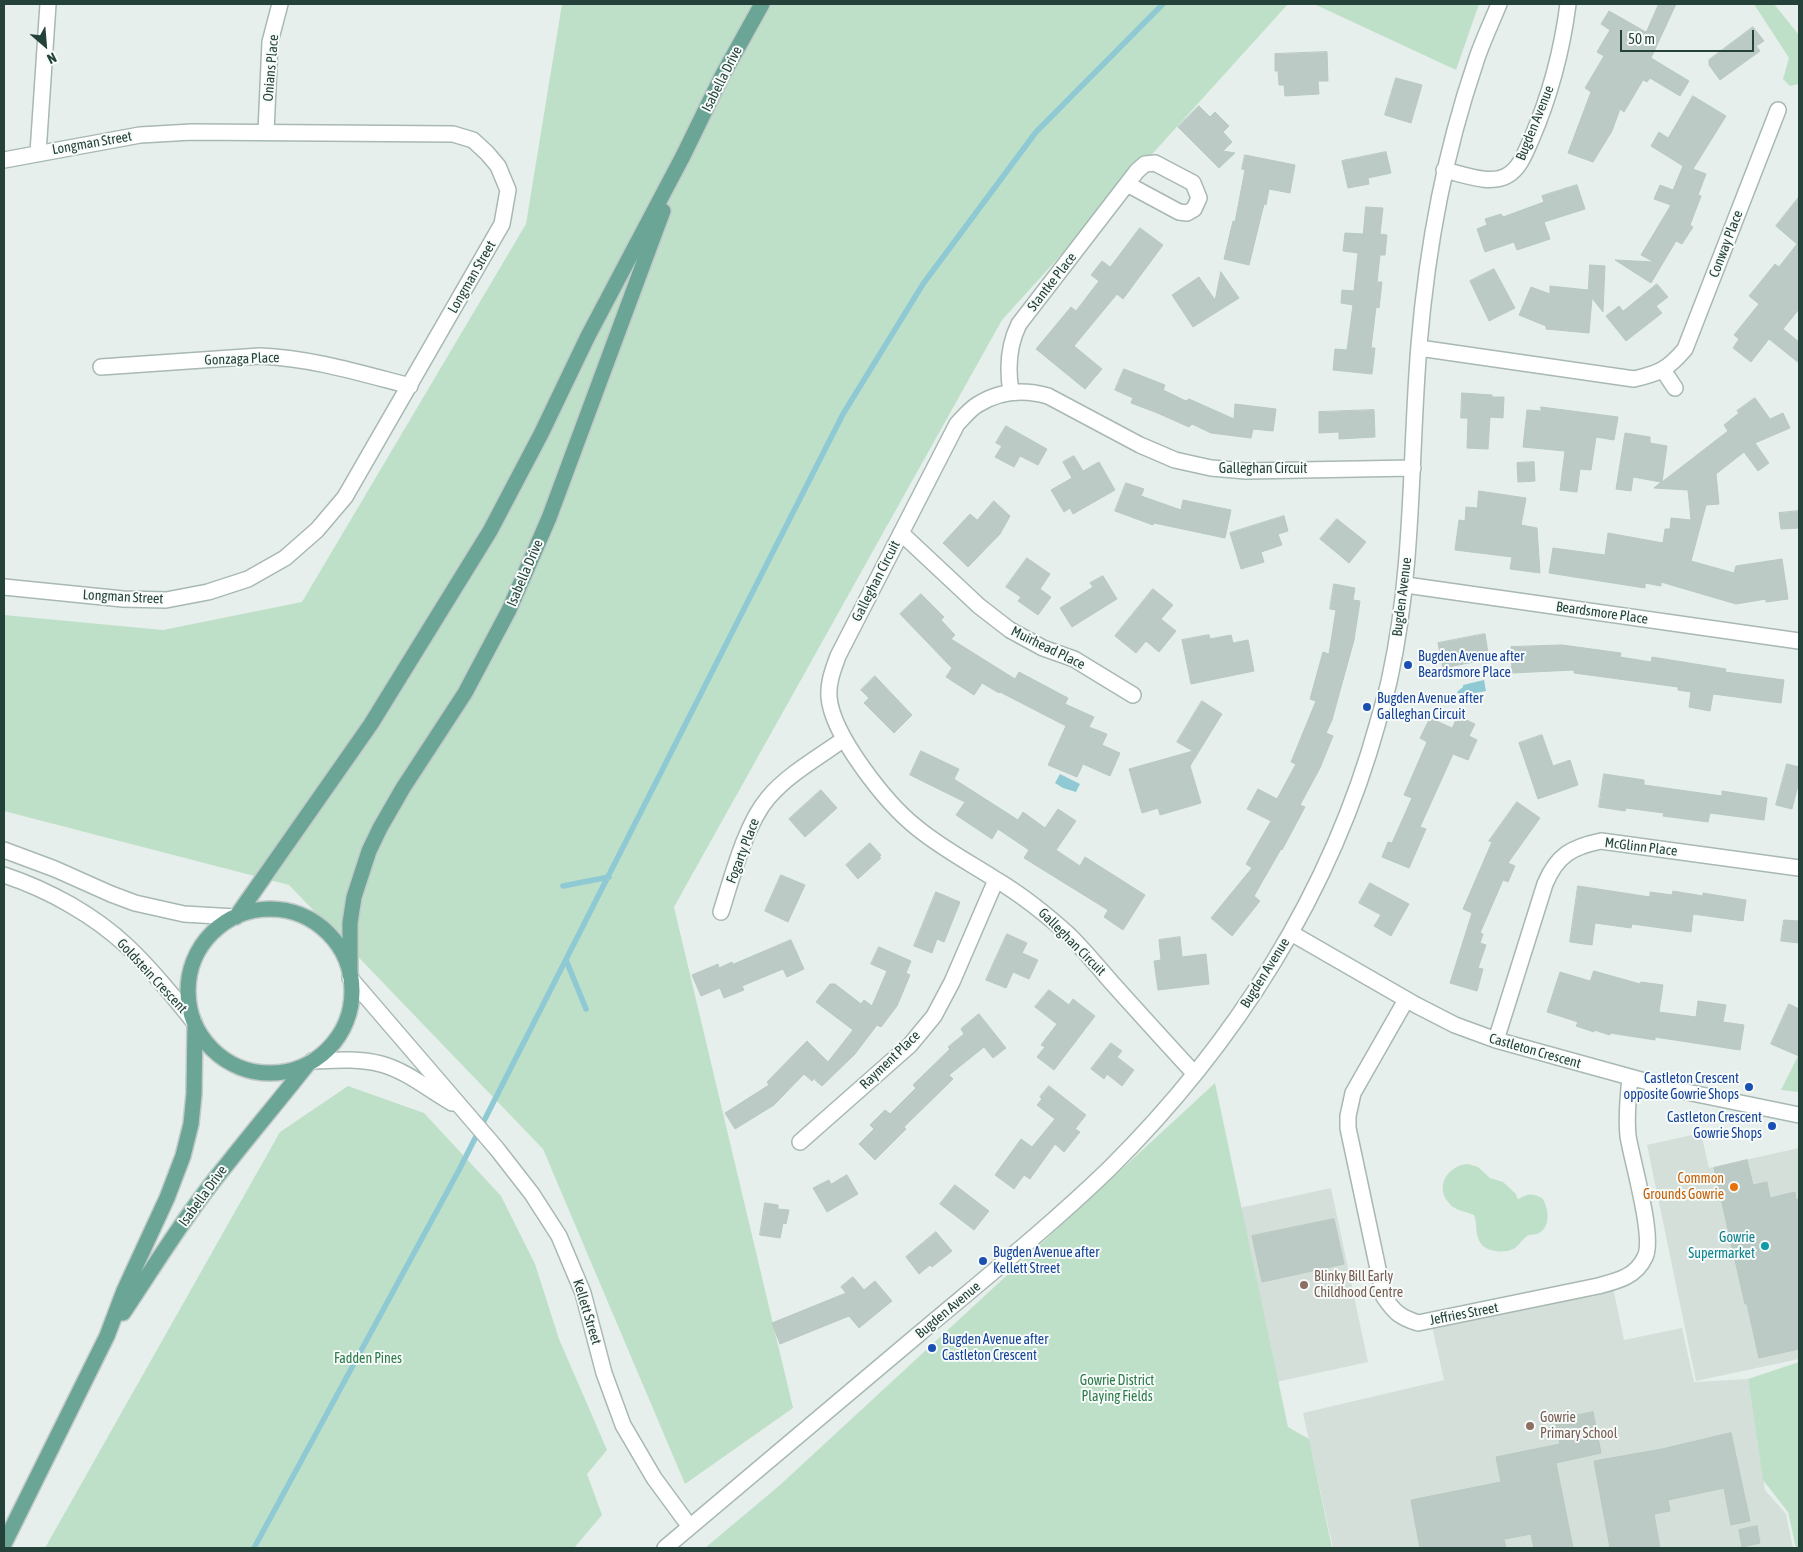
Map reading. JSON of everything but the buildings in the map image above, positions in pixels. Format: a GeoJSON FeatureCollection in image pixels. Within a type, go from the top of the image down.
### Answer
{"type":"FeatureCollection","features":[{"type":"Feature","properties":{"kind":"main road","name":"Isabella Drive"},"geometry":{"type":"LineString","coordinates":[[236,917],[352,753],[490,532],[541,434],[588,336],[684,156],[722,76],[762,4]]}},
{"type":"Feature","properties":{"kind":"main road","name":"Isabella Drive"},"geometry":{"type":"LineString","coordinates":[[350,976],[350,923],[357,890],[369,851],[403,788],[465,693],[510,610],[549,518],[684,156]]}},
{"type":"Feature","properties":{"kind":"main road"},"geometry":{"type":"LineString","coordinates":[[264,910],[286,911],[306,918],[330,936],[346,961],[350,976],[350,1004],[347,1019],[331,1045],[310,1062],[294,1069],[279,1072],[264,1073],[249,1070],[222,1058],[210,1048],[194,1023],[189,1007],[188,991],[189,976],[194,961],[210,935],[236,917],[264,910]]}},
{"type":"Feature","properties":{"kind":"main road","name":"Isabella Drive"},"geometry":{"type":"LineString","coordinates":[[4,1544],[107,1336],[124,1291],[167,1198],[183,1156],[191,1124],[194,1094],[194,1023]]}},
{"type":"Feature","properties":{"kind":"main road","name":"Isabella Drive"},"geometry":{"type":"LineString","coordinates":[[107,1336],[187,1217],[216,1178],[310,1062]]}},
{"type":"Feature","properties":{"kind":"street"},"geometry":{"type":"LineString","coordinates":[[38,153],[48,4]]}},
{"type":"Feature","properties":{"kind":"street","name":"Onians Place"},"geometry":{"type":"LineString","coordinates":[[266,132],[270,42],[280,4]]}},
{"type":"Feature","properties":{"kind":"street","name":"Bugden Avenue"},"geometry":{"type":"LineString","coordinates":[[665,1548],[992,1273],[1081,1195],[1111,1166],[1194,1074],[1245,1006],[1291,933],[1313,893],[1332,854],[1365,768],[1390,679],[1406,585],[1419,348],[1428,258],[1444,170],[1475,63],[1499,4]]}},
{"type":"Feature","properties":{"kind":"street","name":"Bugden Avenue"},"geometry":{"type":"LineString","coordinates":[[1444,170],[1485,179],[1498,179],[1509,175],[1521,162],[1543,113],[1551,87],[1564,32],[1568,4]]}},
{"type":"Feature","properties":{"kind":"street","name":"Conway Place"},"geometry":{"type":"LineString","coordinates":[[1419,348],[1634,379],[1654,375],[1663,370],[1672,364],[1685,349],[1778,110]]}},
{"type":"Feature","properties":{"kind":"street","name":"Longman Street"},"geometry":{"type":"LineString","coordinates":[[4,160],[140,135],[192,132],[453,134],[473,140],[487,153],[498,166],[508,190],[502,224],[345,497],[317,530],[285,558],[248,578],[208,592],[166,600],[123,599],[4,587]]}},
{"type":"Feature","properties":{"kind":"street","name":"Stantke Place"},"geometry":{"type":"LineString","coordinates":[[1011,392],[1009,355],[1014,334],[1019,324],[1127,184]]}},
{"type":"Feature","properties":{"kind":"street","name":"Gonzaga Place"},"geometry":{"type":"LineString","coordinates":[[101,367],[260,356],[279,357],[318,363],[410,386]]}},
{"type":"Feature","properties":{"kind":"street"},"geometry":{"type":"LineString","coordinates":[[1663,370],[1674,388]]}},
{"type":"Feature","properties":{"kind":"street","name":"Galleghan Circuit"},"geometry":{"type":"LineString","coordinates":[[1194,1074],[1071,937],[1035,906],[948,850],[909,821],[876,784],[844,740],[834,719],[829,697],[831,676],[838,656],[957,424],[976,406],[998,395],[1011,392],[1036,392],[1048,396],[1140,445],[1175,460],[1211,468],[1246,471],[1413,468]]}},
{"type":"Feature","properties":{"kind":"street","name":"Muirhead Place"},"geometry":{"type":"LineString","coordinates":[[901,533],[979,606],[1010,630],[1043,648],[1074,659],[1133,695]]}},
{"type":"Feature","properties":{"kind":"street","name":"Beardsmore Place"},"geometry":{"type":"LineString","coordinates":[[1406,585],[1799,641]]}},
{"type":"Feature","properties":{"kind":"street","name":"Fogarty Place"},"geometry":{"type":"LineString","coordinates":[[720,912],[752,823],[768,798],[789,778],[844,740]]}},
{"type":"Feature","properties":{"kind":"street","name":"McGlinn Place"},"geometry":{"type":"LineString","coordinates":[[1496,1040],[1549,873],[1563,856],[1580,845],[1602,841],[1799,868]]}},
{"type":"Feature","properties":{"kind":"street"},"geometry":{"type":"LineString","coordinates":[[4,850],[55,869],[135,903],[184,914],[236,917]]}},
{"type":"Feature","properties":{"kind":"street","name":"Goldstein Crescent"},"geometry":{"type":"LineString","coordinates":[[4,875],[61,900],[109,931],[128,947],[163,983],[194,1023]]}},
{"type":"Feature","properties":{"kind":"street","name":"Rayment Place"},"geometry":{"type":"LineString","coordinates":[[800,1142],[910,1045],[934,1016],[952,982],[996,880]]}},
{"type":"Feature","properties":{"kind":"street","name":"Castleton Crescent"},"geometry":{"type":"LineString","coordinates":[[1291,933],[1406,1000],[1455,1025],[1496,1040],[1677,1090],[1799,1115]]}},
{"type":"Feature","properties":{"kind":"street","name":"Kellett Street"},"geometry":{"type":"LineString","coordinates":[[350,976],[497,1149],[532,1194],[559,1236],[583,1293],[604,1373],[623,1425],[654,1478],[690,1527]]}},
{"type":"Feature","properties":{"kind":"street","name":"Jeffries Street"},"geometry":{"type":"LineString","coordinates":[[1406,1000],[1353,1093],[1348,1116],[1348,1128],[1384,1297],[1391,1308],[1401,1317],[1418,1323],[1618,1281],[1630,1275],[1639,1267],[1646,1256],[1648,1234],[1628,1134],[1627,1108],[1630,1078]]}},
{"type":"Feature","properties":{"kind":"street","name":"Kellett Street"},"geometry":{"type":"LineString","coordinates":[[310,1062],[356,1060],[382,1064],[405,1073],[462,1109]]}},
{"type":"Feature","properties":{"kind":"shaded area"},"geometry":{"type":"Polygon","coordinates":[[[1701,1133],[1709,1168],[1799,1148],[1799,1359],[1696,1381],[1647,1145],[1701,1133]]]}},
{"type":"Feature","properties":{"kind":"shaded area","name":"Blinky Bill Early Childhood Centre"},"geometry":{"type":"Polygon","coordinates":[[[1331,1188],[1368,1362],[1276,1382],[1239,1208],[1331,1188]]]}},
{"type":"Feature","properties":{"kind":"shaded area","name":"Gowrie Primary School"},"geometry":{"type":"Polygon","coordinates":[[[1611,1278],[1624,1340],[1682,1328],[1694,1382],[1748,1379],[1765,1490],[1786,1514],[1793,1548],[1333,1548],[1303,1413],[1444,1380],[1430,1318],[1611,1278]]]}},
{"type":"Feature","properties":{"kind":"green space"},"geometry":{"type":"Polygon","coordinates":[[[562,4],[1288,4],[1002,320],[674,907],[793,1408],[685,1484],[543,1149],[289,885],[4,811],[4,615],[163,630],[302,602],[526,224],[562,4]]]}},
{"type":"Feature","properties":{"kind":"green space"},"geometry":{"type":"Polygon","coordinates":[[[1314,4],[1479,4],[1456,70],[1314,4]]]}},
{"type":"Feature","properties":{"kind":"green space"},"geometry":{"type":"Polygon","coordinates":[[[1754,4],[1774,4],[1799,35],[1799,84],[1790,86],[1783,79],[1789,58],[1754,4]]]}},
{"type":"Feature","properties":{"kind":"green space"},"geometry":{"type":"Polygon","coordinates":[[[1799,1054],[1799,1092],[1781,1090],[1799,1054]]]}},
{"type":"Feature","properties":{"kind":"green space","name":"Gowrie District Playing Fields"},"geometry":{"type":"Polygon","coordinates":[[[1215,1083],[1288,1427],[1309,1439],[1332,1548],[705,1548],[780,1485],[1215,1083]]]}},
{"type":"Feature","properties":{"kind":"green space","name":"Fadden Pines"},"geometry":{"type":"Polygon","coordinates":[[[348,1086],[424,1113],[501,1196],[535,1264],[559,1339],[607,1450],[587,1474],[602,1515],[574,1548],[45,1548],[280,1132],[348,1086]]]}},
{"type":"Feature","properties":{"kind":"green space"},"geometry":{"type":"Polygon","coordinates":[[[1468,1164],[1478,1167],[1490,1178],[1503,1182],[1519,1199],[1531,1194],[1543,1199],[1547,1208],[1548,1218],[1545,1228],[1537,1234],[1527,1236],[1511,1250],[1493,1251],[1482,1245],[1478,1238],[1474,1215],[1451,1206],[1443,1190],[1445,1178],[1449,1173],[1454,1168],[1468,1164]]]}},
{"type":"Feature","properties":{"kind":"green space"},"geometry":{"type":"Polygon","coordinates":[[[1799,1362],[1799,1548],[1796,1548],[1788,1512],[1763,1480],[1748,1379],[1799,1362]]]}},
{"type":"Feature","properties":{"kind":"water"},"geometry":{"type":"Polygon","coordinates":[[[1484,680],[1486,691],[1464,695],[1457,692],[1463,685],[1484,680]]]}},
{"type":"Feature","properties":{"kind":"water"},"geometry":{"type":"Polygon","coordinates":[[[1060,774],[1080,784],[1076,792],[1055,783],[1060,774]]]}},
{"type":"Feature","properties":{"kind":"waterway"},"geometry":{"type":"LineString","coordinates":[[254,1548],[459,1170],[843,414],[923,284],[1036,132],[1163,4]]}},
{"type":"Feature","properties":{"kind":"waterway"},"geometry":{"type":"LineString","coordinates":[[563,886],[609,877]]}},
{"type":"Feature","properties":{"kind":"waterway"},"geometry":{"type":"LineString","coordinates":[[566,960],[586,1009]]}},
{"type":"Feature","properties":{"kind":"place","name":"Bugden Avenue after Beardsmore Place"},"geometry":{"type":"Point","coordinates":[1408,665]}},
{"type":"Feature","properties":{"kind":"place","name":"Bugden Avenue after Galleghan Circuit"},"geometry":{"type":"Point","coordinates":[1367,707]}},
{"type":"Feature","properties":{"kind":"place","name":"Castleton Crescent opposite Gowrie Shops"},"geometry":{"type":"Point","coordinates":[1749,1087]}},
{"type":"Feature","properties":{"kind":"place","name":"Castleton Crescent Gowrie Shops"},"geometry":{"type":"Point","coordinates":[1772,1126]}},
{"type":"Feature","properties":{"kind":"place","name":"Common Grounds Gowrie"},"geometry":{"type":"Point","coordinates":[1734,1187]}},
{"type":"Feature","properties":{"kind":"place","name":"Gowrie Supermarket"},"geometry":{"type":"Point","coordinates":[1765,1246]}},
{"type":"Feature","properties":{"kind":"place","name":"Bugden Avenue after Kellett Street"},"geometry":{"type":"Point","coordinates":[983,1261]}},
{"type":"Feature","properties":{"kind":"place","name":"Blinky Bill Early Childhood Centre"},"geometry":{"type":"Point","coordinates":[1304,1285]}},
{"type":"Feature","properties":{"kind":"place","name":"Bugden Avenue after Castleton Crescent"},"geometry":{"type":"Point","coordinates":[932,1348]}},
{"type":"Feature","properties":{"kind":"place","name":"Gowrie Primary School"},"geometry":{"type":"Point","coordinates":[1530,1426]}}]}
